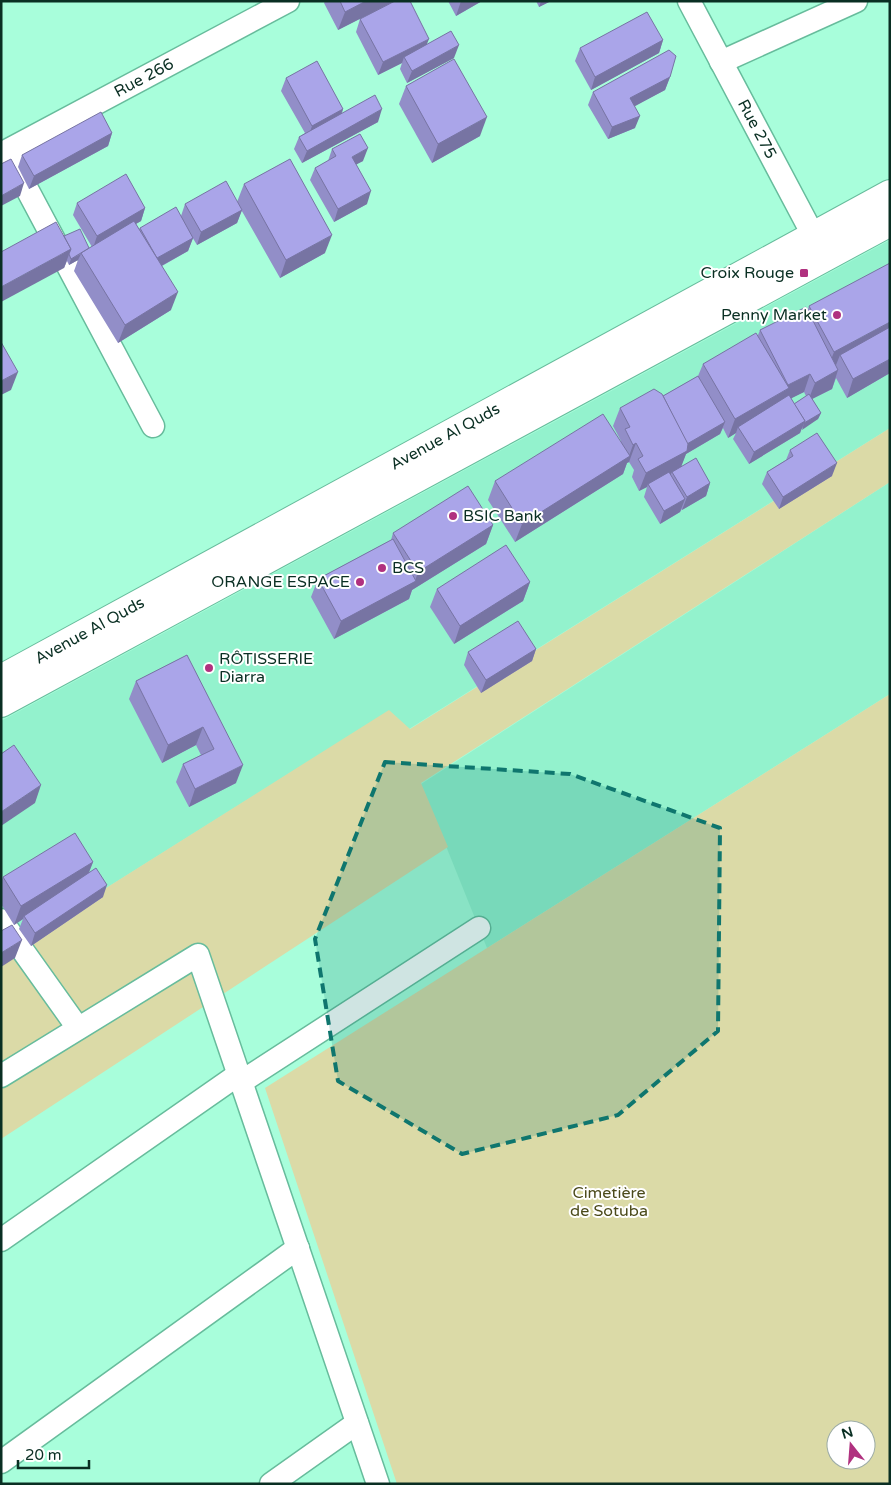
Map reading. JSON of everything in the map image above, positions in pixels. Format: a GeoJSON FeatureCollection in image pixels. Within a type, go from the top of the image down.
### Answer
{"type":"FeatureCollection","features":[{"type":"Feature","properties":{"kind":"main road","name":"Avenue Al Quds"},"geometry":{"type":"LineString","coordinates":[[1,703],[820,246],[890,194]]}},
{"type":"Feature","properties":{"kind":"main road","name":"Avenue Al Quds"},"geometry":{"type":"LineString","coordinates":[[1,679],[820,246],[890,222]]}},
{"type":"Feature","properties":{"kind":"street","name":"Rue 266"},"geometry":{"type":"LineString","coordinates":[[3,149],[288,1]]}},
{"type":"Feature","properties":{"kind":"street","name":"Rue 275"},"geometry":{"type":"LineString","coordinates":[[689,1],[820,246]]}},
{"type":"Feature","properties":{"kind":"street"},"geometry":{"type":"LineString","coordinates":[[721,62],[856,1]]}},
{"type":"Feature","properties":{"kind":"street"},"geometry":{"type":"LineString","coordinates":[[3,149],[153,426]]}},
{"type":"Feature","properties":{"kind":"street"},"geometry":{"type":"LineString","coordinates":[[1,920],[78,1028]]}},
{"type":"Feature","properties":{"kind":"street"},"geometry":{"type":"LineString","coordinates":[[1,1240],[240,1078],[479,928]]}},
{"type":"Feature","properties":{"kind":"street"},"geometry":{"type":"LineString","coordinates":[[1,1076],[198,955],[378,1484]]}},
{"type":"Feature","properties":{"kind":"street"},"geometry":{"type":"LineString","coordinates":[[1,1462],[298,1248]]}},
{"type":"Feature","properties":{"kind":"street"},"geometry":{"type":"LineString","coordinates":[[271,1484],[357,1423]]}},
{"type":"Feature","properties":{"kind":"highlighted area"},"geometry":{"type":"Polygon","coordinates":[[[385,762],[570,774],[720,828],[718,1031],[618,1115],[462,1154],[338,1081],[315,939],[385,762]]]}},
{"type":"Feature","properties":{"kind":"shaded area"},"geometry":{"type":"Polygon","coordinates":[[[890,240],[890,428],[409,729],[389,711],[1,954],[1,721],[890,240]]]}},
{"type":"Feature","properties":{"kind":"shaded area"},"geometry":{"type":"Polygon","coordinates":[[[890,482],[890,694],[487,948],[421,784],[890,482]]]}},
{"type":"Feature","properties":{"kind":"green space"},"geometry":{"type":"Polygon","coordinates":[[[890,428],[890,482],[421,783],[448,847],[1,1139],[1,954],[389,710],[410,729],[890,428]]]}},
{"type":"Feature","properties":{"kind":"green space","name":"Cimetière de Sotuba"},"geometry":{"type":"Polygon","coordinates":[[[890,694],[890,1484],[397,1484],[265,1088],[890,694]]]}},
{"type":"Feature","properties":{"kind":"building"},"geometry":{"type":"Polygon","coordinates":[[[340,1],[366,1],[345,12],[340,1]]]}},
{"type":"Feature","properties":{"kind":"building"},"geometry":{"type":"Polygon","coordinates":[[[395,1],[410,1],[429,39],[383,62],[360,19],[395,1]]]}},
{"type":"Feature","properties":{"kind":"building"},"geometry":{"type":"Polygon","coordinates":[[[647,12],[663,40],[595,77],[580,48],[647,12]]]}},
{"type":"Feature","properties":{"kind":"building"},"geometry":{"type":"Polygon","coordinates":[[[451,31],[459,45],[412,71],[404,57],[451,31]]]}},
{"type":"Feature","properties":{"kind":"building"},"geometry":{"type":"Polygon","coordinates":[[[669,50],[676,56],[670,77],[630,98],[640,116],[612,127],[593,92],[669,50]]]}},
{"type":"Feature","properties":{"kind":"building"},"geometry":{"type":"Polygon","coordinates":[[[454,59],[487,117],[438,144],[406,86],[454,59]]]}},
{"type":"Feature","properties":{"kind":"building"},"geometry":{"type":"Polygon","coordinates":[[[317,61],[343,109],[312,126],[286,78],[317,61]]]}},
{"type":"Feature","properties":{"kind":"building"},"geometry":{"type":"Polygon","coordinates":[[[375,95],[382,109],[307,151],[299,137],[375,95]]]}},
{"type":"Feature","properties":{"kind":"building"},"geometry":{"type":"Polygon","coordinates":[[[101,112],[112,133],[34,176],[22,155],[101,112]]]}},
{"type":"Feature","properties":{"kind":"building"},"geometry":{"type":"Polygon","coordinates":[[[360,134],[368,148],[352,157],[371,191],[338,209],[315,168],[336,156],[332,149],[360,134]]]}},
{"type":"Feature","properties":{"kind":"building"},"geometry":{"type":"Polygon","coordinates":[[[11,159],[24,183],[1,196],[1,164],[11,159]]]}},
{"type":"Feature","properties":{"kind":"building"},"geometry":{"type":"Polygon","coordinates":[[[290,159],[332,235],[286,260],[244,184],[290,159]]]}},
{"type":"Feature","properties":{"kind":"building"},"geometry":{"type":"Polygon","coordinates":[[[126,174],[145,208],[97,236],[77,203],[126,174]]]}},
{"type":"Feature","properties":{"kind":"building"},"geometry":{"type":"Polygon","coordinates":[[[226,181],[242,210],[201,232],[185,204],[226,181]]]}},
{"type":"Feature","properties":{"kind":"building"},"geometry":{"type":"Polygon","coordinates":[[[176,207],[193,238],[157,258],[140,228],[176,207]]]}},
{"type":"Feature","properties":{"kind":"building"},"geometry":{"type":"Polygon","coordinates":[[[134,221],[178,292],[125,325],[81,253],[134,221]]]}},
{"type":"Feature","properties":{"kind":"building"},"geometry":{"type":"Polygon","coordinates":[[[56,222],[71,249],[1,287],[1,252],[56,222]]]}},
{"type":"Feature","properties":{"kind":"building"},"geometry":{"type":"Polygon","coordinates":[[[80,229],[89,248],[71,259],[69,254],[71,249],[64,236],[80,229]]]}},
{"type":"Feature","properties":{"kind":"building"},"geometry":{"type":"Polygon","coordinates":[[[890,263],[890,322],[834,352],[809,306],[890,263]]]}},
{"type":"Feature","properties":{"kind":"building"},"geometry":{"type":"Polygon","coordinates":[[[806,307],[838,370],[815,383],[810,374],[788,385],[760,330],[806,307]]]}},
{"type":"Feature","properties":{"kind":"building"},"geometry":{"type":"Polygon","coordinates":[[[890,327],[890,359],[853,379],[840,355],[890,327]]]}},
{"type":"Feature","properties":{"kind":"building"},"geometry":{"type":"Polygon","coordinates":[[[756,333],[789,388],[735,419],[703,364],[756,333]]]}},
{"type":"Feature","properties":{"kind":"building"},"geometry":{"type":"Polygon","coordinates":[[[1,342],[18,372],[1,381],[1,342]]]}},
{"type":"Feature","properties":{"kind":"building"},"geometry":{"type":"Polygon","coordinates":[[[698,376],[725,422],[687,444],[663,396],[698,376]]]}},
{"type":"Feature","properties":{"kind":"building"},"geometry":{"type":"Polygon","coordinates":[[[654,389],[662,394],[688,444],[687,451],[646,473],[638,459],[643,456],[636,443],[633,445],[625,429],[630,427],[620,408],[654,389]]]}},
{"type":"Feature","properties":{"kind":"building"},"geometry":{"type":"Polygon","coordinates":[[[809,394],[821,413],[804,423],[805,421],[794,404],[809,394]]]}},
{"type":"Feature","properties":{"kind":"building"},"geometry":{"type":"Polygon","coordinates":[[[789,395],[805,421],[754,452],[738,427],[789,395]]]}},
{"type":"Feature","properties":{"kind":"building"},"geometry":{"type":"Polygon","coordinates":[[[603,414],[630,456],[522,524],[495,481],[603,414]]]}},
{"type":"Feature","properties":{"kind":"building"},"geometry":{"type":"Polygon","coordinates":[[[817,433],[837,463],[783,497],[767,472],[793,456],[790,450],[817,433]]]}},
{"type":"Feature","properties":{"kind":"building"},"geometry":{"type":"Polygon","coordinates":[[[696,458],[710,483],[687,497],[672,472],[696,458]]]}},
{"type":"Feature","properties":{"kind":"building"},"geometry":{"type":"Polygon","coordinates":[[[669,472],[685,499],[664,511],[648,484],[669,472]]]}},
{"type":"Feature","properties":{"kind":"building"},"geometry":{"type":"Polygon","coordinates":[[[468,486],[493,525],[418,572],[393,533],[468,486]]]}},
{"type":"Feature","properties":{"kind":"building"},"geometry":{"type":"Polygon","coordinates":[[[393,539],[416,581],[341,621],[318,579],[393,539]]]}},
{"type":"Feature","properties":{"kind":"building"},"geometry":{"type":"Polygon","coordinates":[[[506,545],[530,582],[460,626],[437,589],[506,545]]]}},
{"type":"Feature","properties":{"kind":"building"},"geometry":{"type":"Polygon","coordinates":[[[518,621],[536,649],[486,680],[468,652],[518,621]]]}},
{"type":"Feature","properties":{"kind":"building"},"geometry":{"type":"Polygon","coordinates":[[[187,655],[243,765],[195,789],[183,764],[214,749],[203,727],[168,745],[136,681],[187,655]]]}},
{"type":"Feature","properties":{"kind":"building"},"geometry":{"type":"Polygon","coordinates":[[[14,745],[41,785],[1,812],[1,754],[14,745]]]}},
{"type":"Feature","properties":{"kind":"building"},"geometry":{"type":"Polygon","coordinates":[[[75,833],[93,862],[21,906],[3,877],[75,833]]]}},
{"type":"Feature","properties":{"kind":"building"},"geometry":{"type":"Polygon","coordinates":[[[96,868],[107,885],[35,933],[24,916],[96,868]]]}},
{"type":"Feature","properties":{"kind":"building"},"geometry":{"type":"Polygon","coordinates":[[[12,925],[22,940],[1,953],[1,931],[12,925]]]}},
{"type":"Feature","properties":{"kind":"place","name":"Croix Rouge"},"geometry":{"type":"Point","coordinates":[804,273]}},
{"type":"Feature","properties":{"kind":"place","name":"Penny Market"},"geometry":{"type":"Point","coordinates":[837,315]}},
{"type":"Feature","properties":{"kind":"place","name":"BSIC Bank"},"geometry":{"type":"Point","coordinates":[453,516]}},
{"type":"Feature","properties":{"kind":"place","name":"BCS"},"geometry":{"type":"Point","coordinates":[382,568]}},
{"type":"Feature","properties":{"kind":"place","name":"ORANGE ESPACE"},"geometry":{"type":"Point","coordinates":[360,582]}},
{"type":"Feature","properties":{"kind":"place","name":"RÔTISSERIE Diarra"},"geometry":{"type":"Point","coordinates":[209,668]}}]}
